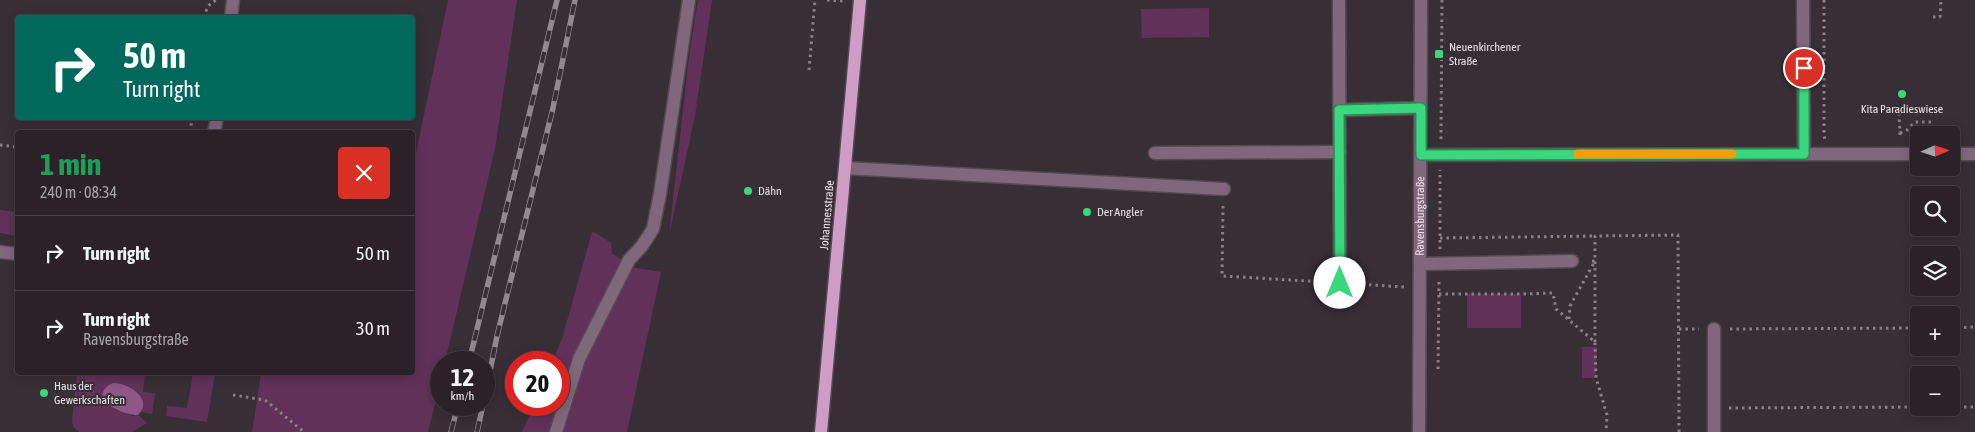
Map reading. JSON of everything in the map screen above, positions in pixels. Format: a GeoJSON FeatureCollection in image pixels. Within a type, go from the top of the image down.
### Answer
{"type":"FeatureCollection","features":[{"type":"Feature","properties":{"kind":"main road","name":"Johannesstraße"},"geometry":{"type":"LineString","coordinates":[[821,432],[860,0]]}},
{"type":"Feature","properties":{"kind":"street"},"geometry":{"type":"LineString","coordinates":[[232,15],[234,0]]}},
{"type":"Feature","properties":{"kind":"street"},"geometry":{"type":"LineString","coordinates":[[556,432],[580,359],[629,260],[642,246],[653,229],[689,0]]}},
{"type":"Feature","properties":{"kind":"street"},"geometry":{"type":"LineString","coordinates":[[1339,0],[1340,283]]}},
{"type":"Feature","properties":{"kind":"street","name":"Ravensburgstraße"},"geometry":{"type":"LineString","coordinates":[[1419,432],[1421,0]]}},
{"type":"Feature","properties":{"kind":"street"},"geometry":{"type":"LineString","coordinates":[[1803,0],[1804,154]]}},
{"type":"Feature","properties":{"kind":"street"},"geometry":{"type":"LineString","coordinates":[[1339,110],[1421,108]]}},
{"type":"Feature","properties":{"kind":"street"},"geometry":{"type":"LineString","coordinates":[[1155,153],[1340,152]]}},
{"type":"Feature","properties":{"kind":"street"},"geometry":{"type":"LineString","coordinates":[[1421,155],[1910,154]]}},
{"type":"Feature","properties":{"kind":"street"},"geometry":{"type":"LineString","coordinates":[[1960,154],[1975,154]]}},
{"type":"Feature","properties":{"kind":"street"},"geometry":{"type":"LineString","coordinates":[[845,168],[1224,189]]}},
{"type":"Feature","properties":{"kind":"street"},"geometry":{"type":"LineString","coordinates":[[0,252],[15,254]]}},
{"type":"Feature","properties":{"kind":"street"},"geometry":{"type":"LineString","coordinates":[[1420,264],[1572,261]]}},
{"type":"Feature","properties":{"kind":"street"},"geometry":{"type":"LineString","coordinates":[[1714,329],[1714,432]]}},
{"type":"Feature","properties":{"kind":"path"},"geometry":{"type":"LineString","coordinates":[[205,15],[206,8],[210,3],[217,0]]}},
{"type":"Feature","properties":{"kind":"path"},"geometry":{"type":"LineString","coordinates":[[809,70],[815,0]]}},
{"type":"Feature","properties":{"kind":"path"},"geometry":{"type":"LineString","coordinates":[[1438,373],[1442,0]]}},
{"type":"Feature","properties":{"kind":"path"},"geometry":{"type":"LineString","coordinates":[[1824,0],[1824,136],[1826,141],[1830,143]]}},
{"type":"Feature","properties":{"kind":"path"},"geometry":{"type":"LineString","coordinates":[[1933,17],[1940,17],[1940,0]]}},
{"type":"Feature","properties":{"kind":"path"},"geometry":{"type":"LineString","coordinates":[[1899,114],[1900,138]]}},
{"type":"Feature","properties":{"kind":"path"},"geometry":{"type":"LineString","coordinates":[[1900,133],[1907,130],[1915,122],[1933,122]]}},
{"type":"Feature","properties":{"kind":"path"},"geometry":{"type":"LineString","coordinates":[[0,145],[15,147]]}},
{"type":"Feature","properties":{"kind":"path"},"geometry":{"type":"LineString","coordinates":[[1224,189],[1222,276],[1420,288]]}},
{"type":"Feature","properties":{"kind":"path"},"geometry":{"type":"LineString","coordinates":[[1440,238],[1678,235],[1679,432]]}},
{"type":"Feature","properties":{"kind":"path"},"geometry":{"type":"LineString","coordinates":[[1595,236],[1596,378],[1607,415],[1606,432]]}},
{"type":"Feature","properties":{"kind":"path"},"geometry":{"type":"LineString","coordinates":[[1572,261],[1595,261]]}},
{"type":"Feature","properties":{"kind":"path"},"geometry":{"type":"LineString","coordinates":[[1569,319],[1570,306],[1595,261]]}},
{"type":"Feature","properties":{"kind":"path"},"geometry":{"type":"LineString","coordinates":[[1439,294],[1553,293],[1556,309],[1595,342]]}},
{"type":"Feature","properties":{"kind":"path"},"geometry":{"type":"LineString","coordinates":[[1679,329],[1910,328]]}},
{"type":"Feature","properties":{"kind":"path"},"geometry":{"type":"LineString","coordinates":[[1960,328],[1975,328]]}},
{"type":"Feature","properties":{"kind":"path"},"geometry":{"type":"LineString","coordinates":[[233,395],[265,400],[304,432]]}},
{"type":"Feature","properties":{"kind":"path"},"geometry":{"type":"LineString","coordinates":[[1714,408],[1910,407]]}},
{"type":"Feature","properties":{"kind":"path"},"geometry":{"type":"LineString","coordinates":[[1960,407],[1975,407]]}},
{"type":"Feature","properties":{"kind":"shaded area"},"geometry":{"type":"Polygon","coordinates":[[[448,0],[517,0],[495,149],[448,351],[430,351],[430,416],[432,416],[428,432],[252,432],[261,375],[415,375],[415,157],[448,0]]]}},
{"type":"Feature","properties":{"kind":"shaded area"},"geometry":{"type":"Polygon","coordinates":[[[698,0],[712,0],[695,116],[669,235],[689,57],[698,0]]]}},
{"type":"Feature","properties":{"kind":"shaded area"},"geometry":{"type":"Polygon","coordinates":[[[1209,8],[1209,37],[1142,38],[1141,9],[1209,8]]]}},
{"type":"Feature","properties":{"kind":"shaded area"},"geometry":{"type":"Polygon","coordinates":[[[0,210],[15,212],[15,236],[0,233],[0,210]]]}},
{"type":"Feature","properties":{"kind":"shaded area"},"geometry":{"type":"Polygon","coordinates":[[[592,232],[596,233],[611,243],[612,254],[622,260],[570,390],[570,351],[557,351],[562,339],[592,232]]]}},
{"type":"Feature","properties":{"kind":"shaded area"},"geometry":{"type":"Polygon","coordinates":[[[631,267],[661,272],[627,432],[563,432],[568,416],[570,416],[570,409],[585,360],[631,267]]]}},
{"type":"Feature","properties":{"kind":"shaded area"},"geometry":{"type":"Polygon","coordinates":[[[1467,294],[1521,294],[1521,328],[1467,328],[1467,294]]]}},
{"type":"Feature","properties":{"kind":"shaded area"},"geometry":{"type":"Polygon","coordinates":[[[1582,347],[1597,347],[1596,378],[1582,378],[1582,347]]]}},
{"type":"Feature","properties":{"kind":"shaded area"},"geometry":{"type":"Polygon","coordinates":[[[77,375],[145,375],[143,392],[155,393],[152,414],[141,412],[139,393],[113,408],[133,416],[138,415],[147,423],[132,432],[80,432],[73,427],[72,420],[77,375]]]}},
{"type":"Feature","properties":{"kind":"shaded area"},"geometry":{"type":"Polygon","coordinates":[[[193,375],[215,375],[207,422],[166,416],[167,406],[187,408],[193,375]]]}},
{"type":"Feature","properties":{"kind":"shaded area"},"geometry":{"type":"Polygon","coordinates":[[[113,383],[126,386],[138,393],[143,403],[138,415],[116,409],[104,400],[105,388],[113,383]]]}},
{"type":"Feature","properties":{"kind":"shaded area"},"geometry":{"type":"Polygon","coordinates":[[[529,416],[560,416],[553,432],[522,432],[529,416]]]}},
{"type":"Feature","properties":{"kind":"railway"},"geometry":{"type":"LineString","coordinates":[[472,351],[557,0]]}},
{"type":"Feature","properties":{"kind":"railway"},"geometry":{"type":"LineString","coordinates":[[494,351],[553,108],[575,0]]}},
{"type":"Feature","properties":{"kind":"railway"},"geometry":{"type":"LineString","coordinates":[[451,432],[455,416]]}},
{"type":"Feature","properties":{"kind":"railway"},"geometry":{"type":"LineString","coordinates":[[477,432],[481,416]]}},
{"type":"Feature","properties":{"kind":"slow traffic"},"geometry":{"type":"LineString","coordinates":[[1578,154],[1732,154]]}},
{"type":"Feature","properties":{"kind":"place","name":"Neuenkirchener Straße"},"geometry":{"type":"Point","coordinates":[1439,54]}},
{"type":"Feature","properties":{"kind":"place","name":"Kita Paradieswiese"},"geometry":{"type":"Point","coordinates":[1902,94]}},
{"type":"Feature","properties":{"kind":"place","name":"Dähn"},"geometry":{"type":"Point","coordinates":[748,191]}},
{"type":"Feature","properties":{"kind":"place","name":"Der Angler"},"geometry":{"type":"Point","coordinates":[1087,212]}},
{"type":"Feature","properties":{"kind":"place","name":"Haus der Gewerkschaften"},"geometry":{"type":"Point","coordinates":[44,393]}},
{"type":"Feature","properties":{"kind":"route"},"geometry":{"type":"LineString","coordinates":[[1340,283],[1339,110],[1421,108],[1421,155],[1804,154],[1804,68]]}}]}
